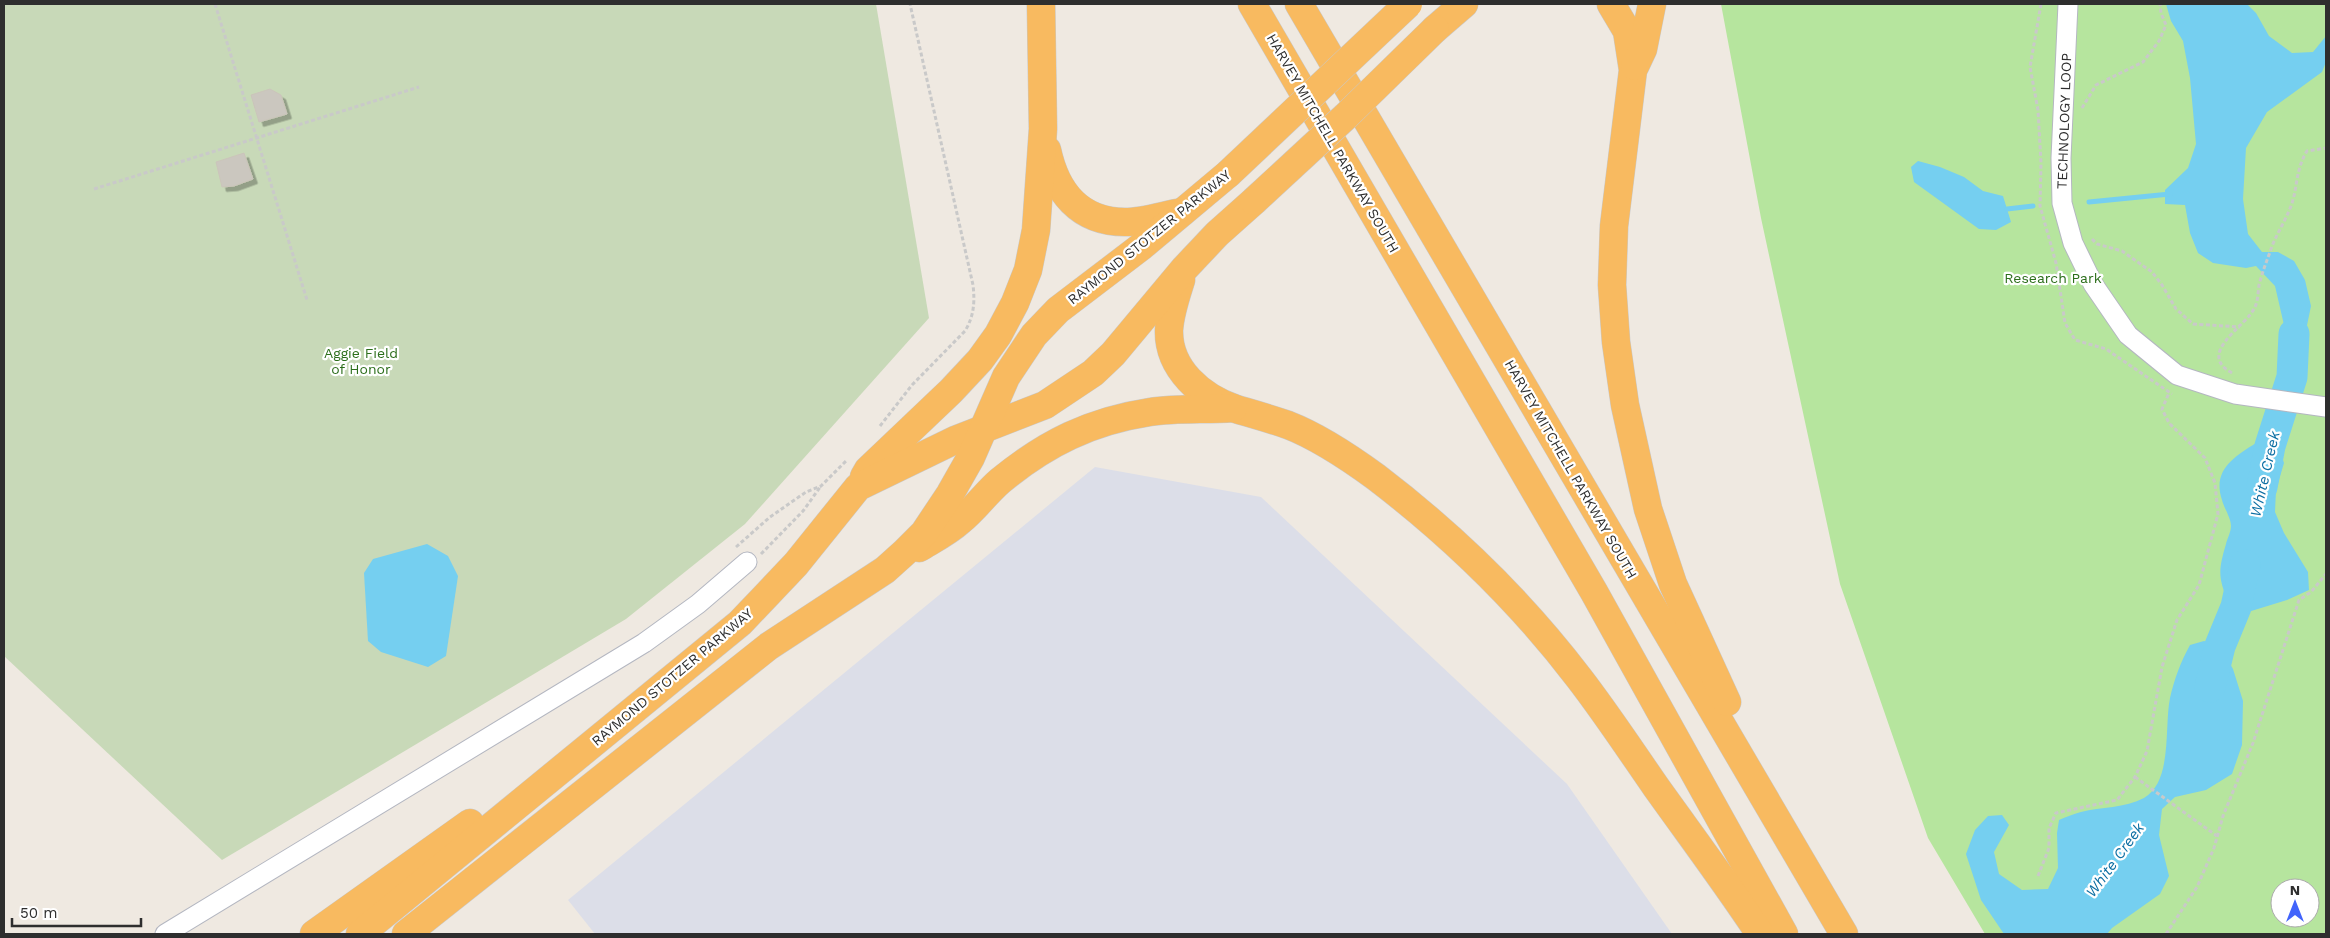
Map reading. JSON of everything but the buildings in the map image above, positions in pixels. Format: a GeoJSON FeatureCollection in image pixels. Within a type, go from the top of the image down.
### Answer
{"type":"FeatureCollection","features":[{"type":"Feature","properties":{"kind":"highway"},"geometry":{"type":"LineString","coordinates":[[858,487],[868,470],[951,391],[980,360],[998,335],[1015,303],[1028,270],[1034,244],[1043,129],[1041,4]]}},
{"type":"Feature","properties":{"kind":"highway","name":"HARVEY MITCHELL PARKWAY SOUTH"},"geometry":{"type":"LineString","coordinates":[[1252,4],[1594,592],[1784,934]]}},
{"type":"Feature","properties":{"kind":"highway","name":"HARVEY MITCHELL PARKWAY SOUTH"},"geometry":{"type":"LineString","coordinates":[[1298,4],[1842,931]]}},
{"type":"Feature","properties":{"kind":"highway","name":"RAYMOND STOTZER PARKWAY"},"geometry":{"type":"LineString","coordinates":[[406,934],[769,646],[885,570],[924,533],[950,494],[983,429],[1006,377],[1034,335],[1058,310],[1186,211],[1228,174],[1408,4]]}},
{"type":"Feature","properties":{"kind":"highway","name":"RAYMOND STOTZER PARKWAY"},"geometry":{"type":"LineString","coordinates":[[360,934],[740,623],[796,564],[858,487],[955,440],[1045,405],[1093,372],[1113,354],[1184,269],[1217,234],[1346,116],[1435,28],[1464,4]]}},
{"type":"Feature","properties":{"kind":"highway"},"geometry":{"type":"LineString","coordinates":[[1611,4],[1628,31],[1633,70],[1614,226],[1612,285],[1616,342],[1625,405],[1640,476],[1648,508],[1673,584],[1705,658],[1842,931]]}},
{"type":"Feature","properties":{"kind":"highway"},"geometry":{"type":"LineString","coordinates":[[1633,70],[1643,49],[1652,4]]}},
{"type":"Feature","properties":{"kind":"highway"},"geometry":{"type":"LineString","coordinates":[[1043,129],[1055,180],[1063,194],[1088,214],[1125,222],[1186,211]]}},
{"type":"Feature","properties":{"kind":"highway"},"geometry":{"type":"LineString","coordinates":[[1184,269],[1171,313],[1169,331],[1171,349],[1179,367],[1190,382],[1200,391],[1235,408],[1258,414],[1292,427],[1324,444],[1372,474],[1418,509],[1468,554],[1523,611],[1578,677],[1760,934]]}},
{"type":"Feature","properties":{"kind":"highway"},"geometry":{"type":"LineString","coordinates":[[885,570],[960,522],[1000,481],[1058,440],[1082,429],[1116,418],[1152,412],[1235,408]]}},
{"type":"Feature","properties":{"kind":"highway"},"geometry":{"type":"LineString","coordinates":[[314,934],[532,778],[636,696],[666,684]]}},
{"type":"Feature","properties":{"kind":"street","name":"TECHNOLOGY LOOP"},"geometry":{"type":"LineString","coordinates":[[2068,4],[2061,158],[2062,203],[2073,243],[2093,284],[2128,335],[2177,375],[2237,385],[2326,407]]}},
{"type":"Feature","properties":{"kind":"street"},"geometry":{"type":"LineString","coordinates":[[166,934],[644,643],[698,604],[741,554]]}},
{"type":"Feature","properties":{"kind":"path"},"geometry":{"type":"LineString","coordinates":[[215,4],[307,300]]}},
{"type":"Feature","properties":{"kind":"path"},"geometry":{"type":"LineString","coordinates":[[876,430],[912,385],[964,331],[970,322],[974,299],[974,285],[910,4]]}},
{"type":"Feature","properties":{"kind":"path"},"geometry":{"type":"LineString","coordinates":[[2081,113],[2083,106],[2096,85],[2143,62],[2159,41],[2166,25],[2161,13],[2160,4]]}},
{"type":"Feature","properties":{"kind":"path"},"geometry":{"type":"LineString","coordinates":[[94,189],[418,87]]}},
{"type":"Feature","properties":{"kind":"path"},"geometry":{"type":"LineString","coordinates":[[2237,385],[2220,359],[2220,348],[2227,336],[2240,327],[2255,308],[2269,252],[2291,206],[2299,164],[2306,151],[2326,148]]}},
{"type":"Feature","properties":{"kind":"path"},"geometry":{"type":"LineString","coordinates":[[2086,232],[2097,244],[2122,251],[2152,272],[2176,309],[2193,324],[2240,327]]}},
{"type":"Feature","properties":{"kind":"path"},"geometry":{"type":"LineString","coordinates":[[2038,876],[2049,848],[2049,828],[2056,813],[2074,807],[2117,800],[2135,777],[2148,751],[2162,667],[2178,620],[2198,585],[2218,514],[2215,483],[2206,458],[2168,423],[2162,410],[2168,393]]}},
{"type":"Feature","properties":{"kind":"path"},"geometry":{"type":"LineString","coordinates":[[741,554],[766,551],[802,511],[821,486],[849,458]]}},
{"type":"Feature","properties":{"kind":"path"},"geometry":{"type":"LineString","coordinates":[[741,554],[770,517],[806,492],[821,486]]}},
{"type":"Feature","properties":{"kind":"path"},"geometry":{"type":"LineString","coordinates":[[2166,934],[2197,887],[2223,816],[2253,743],[2299,600],[2311,592],[2326,574]]}},
{"type":"Feature","properties":{"kind":"path"},"geometry":{"type":"LineString","coordinates":[[2135,777],[2217,836]]}},
{"type":"Feature","properties":{"kind":"shaded area"},"geometry":{"type":"Polygon","coordinates":[[[1095,467],[1261,497],[1567,784],[1672,934],[595,934],[568,900],[1095,467]]]}},
{"type":"Feature","properties":{"kind":"green space","name":"Aggie Field of Honor"},"geometry":{"type":"Polygon","coordinates":[[[4,4],[876,4],[929,318],[745,524],[626,619],[222,860],[4,656],[4,4]]]}},
{"type":"Feature","properties":{"kind":"green space","name":"Research Park"},"geometry":{"type":"Polygon","coordinates":[[[1721,4],[2326,4],[2326,934],[1985,934],[1928,838],[1840,584],[1761,218],[1721,4]]]}},
{"type":"Feature","properties":{"kind":"water"},"geometry":{"type":"Polygon","coordinates":[[[2166,4],[2247,4],[2256,13],[2269,36],[2292,53],[2313,52],[2326,36],[2326,62],[2322,72],[2267,112],[2246,148],[2243,199],[2248,234],[2262,252],[2278,252],[2294,261],[2305,280],[2311,306],[2304,340],[2304,378],[2287,376],[2287,338],[2275,286],[2256,266],[2246,268],[2213,263],[2198,253],[2190,233],[2185,205],[2165,204],[2165,190],[2188,168],[2196,144],[2190,78],[2183,41],[2171,21],[2166,4]]]}},
{"type":"Feature","properties":{"kind":"water"},"geometry":{"type":"Polygon","coordinates":[[[1918,161],[1940,167],[1964,177],[1983,191],[2003,196],[2011,222],[1996,230],[1979,229],[1914,182],[1911,167],[1918,161]]]}},
{"type":"Feature","properties":{"kind":"water"},"geometry":{"type":"Polygon","coordinates":[[[2256,443],[2279,447],[2284,463],[2276,490],[2275,512],[2284,533],[2308,572],[2309,590],[2287,600],[2248,612],[2229,604],[2221,581],[2222,561],[2231,526],[2222,500],[2220,480],[2223,472],[2233,459],[2256,443]]]}},
{"type":"Feature","properties":{"kind":"water"},"geometry":{"type":"Polygon","coordinates":[[[427,544],[448,556],[458,576],[446,656],[428,667],[381,652],[368,641],[364,573],[373,559],[427,544]]]}},
{"type":"Feature","properties":{"kind":"water"},"geometry":{"type":"Polygon","coordinates":[[[2204,641],[2220,646],[2233,669],[2243,701],[2242,745],[2232,774],[2206,790],[2175,797],[2162,809],[2159,835],[2169,876],[2160,894],[2112,928],[2107,934],[2004,934],[1981,900],[1966,854],[1975,830],[1988,816],[2002,815],[2009,825],[1994,852],[1999,874],[2022,890],[2048,889],[2058,868],[2057,833],[2059,820],[2089,810],[2121,806],[2137,801],[2153,790],[2163,767],[2166,752],[2168,710],[2176,678],[2190,645],[2204,641]]]}},
{"type":"Feature","properties":{"kind":"waterway"},"geometry":{"type":"LineString","coordinates":[[2089,202],[2170,194]]}},
{"type":"Feature","properties":{"kind":"waterway"},"geometry":{"type":"LineString","coordinates":[[2007,209],[2033,206]]}},
{"type":"Feature","properties":{"kind":"waterway","name":"White Creek"},"geometry":{"type":"LineString","coordinates":[[2262,487],[2270,446],[2292,377],[2294,334]]}},
{"type":"Feature","properties":{"kind":"waterway","name":"White Creek"},"geometry":{"type":"LineString","coordinates":[[2210,687],[2220,646],[2236,607],[2245,565]]}}]}
